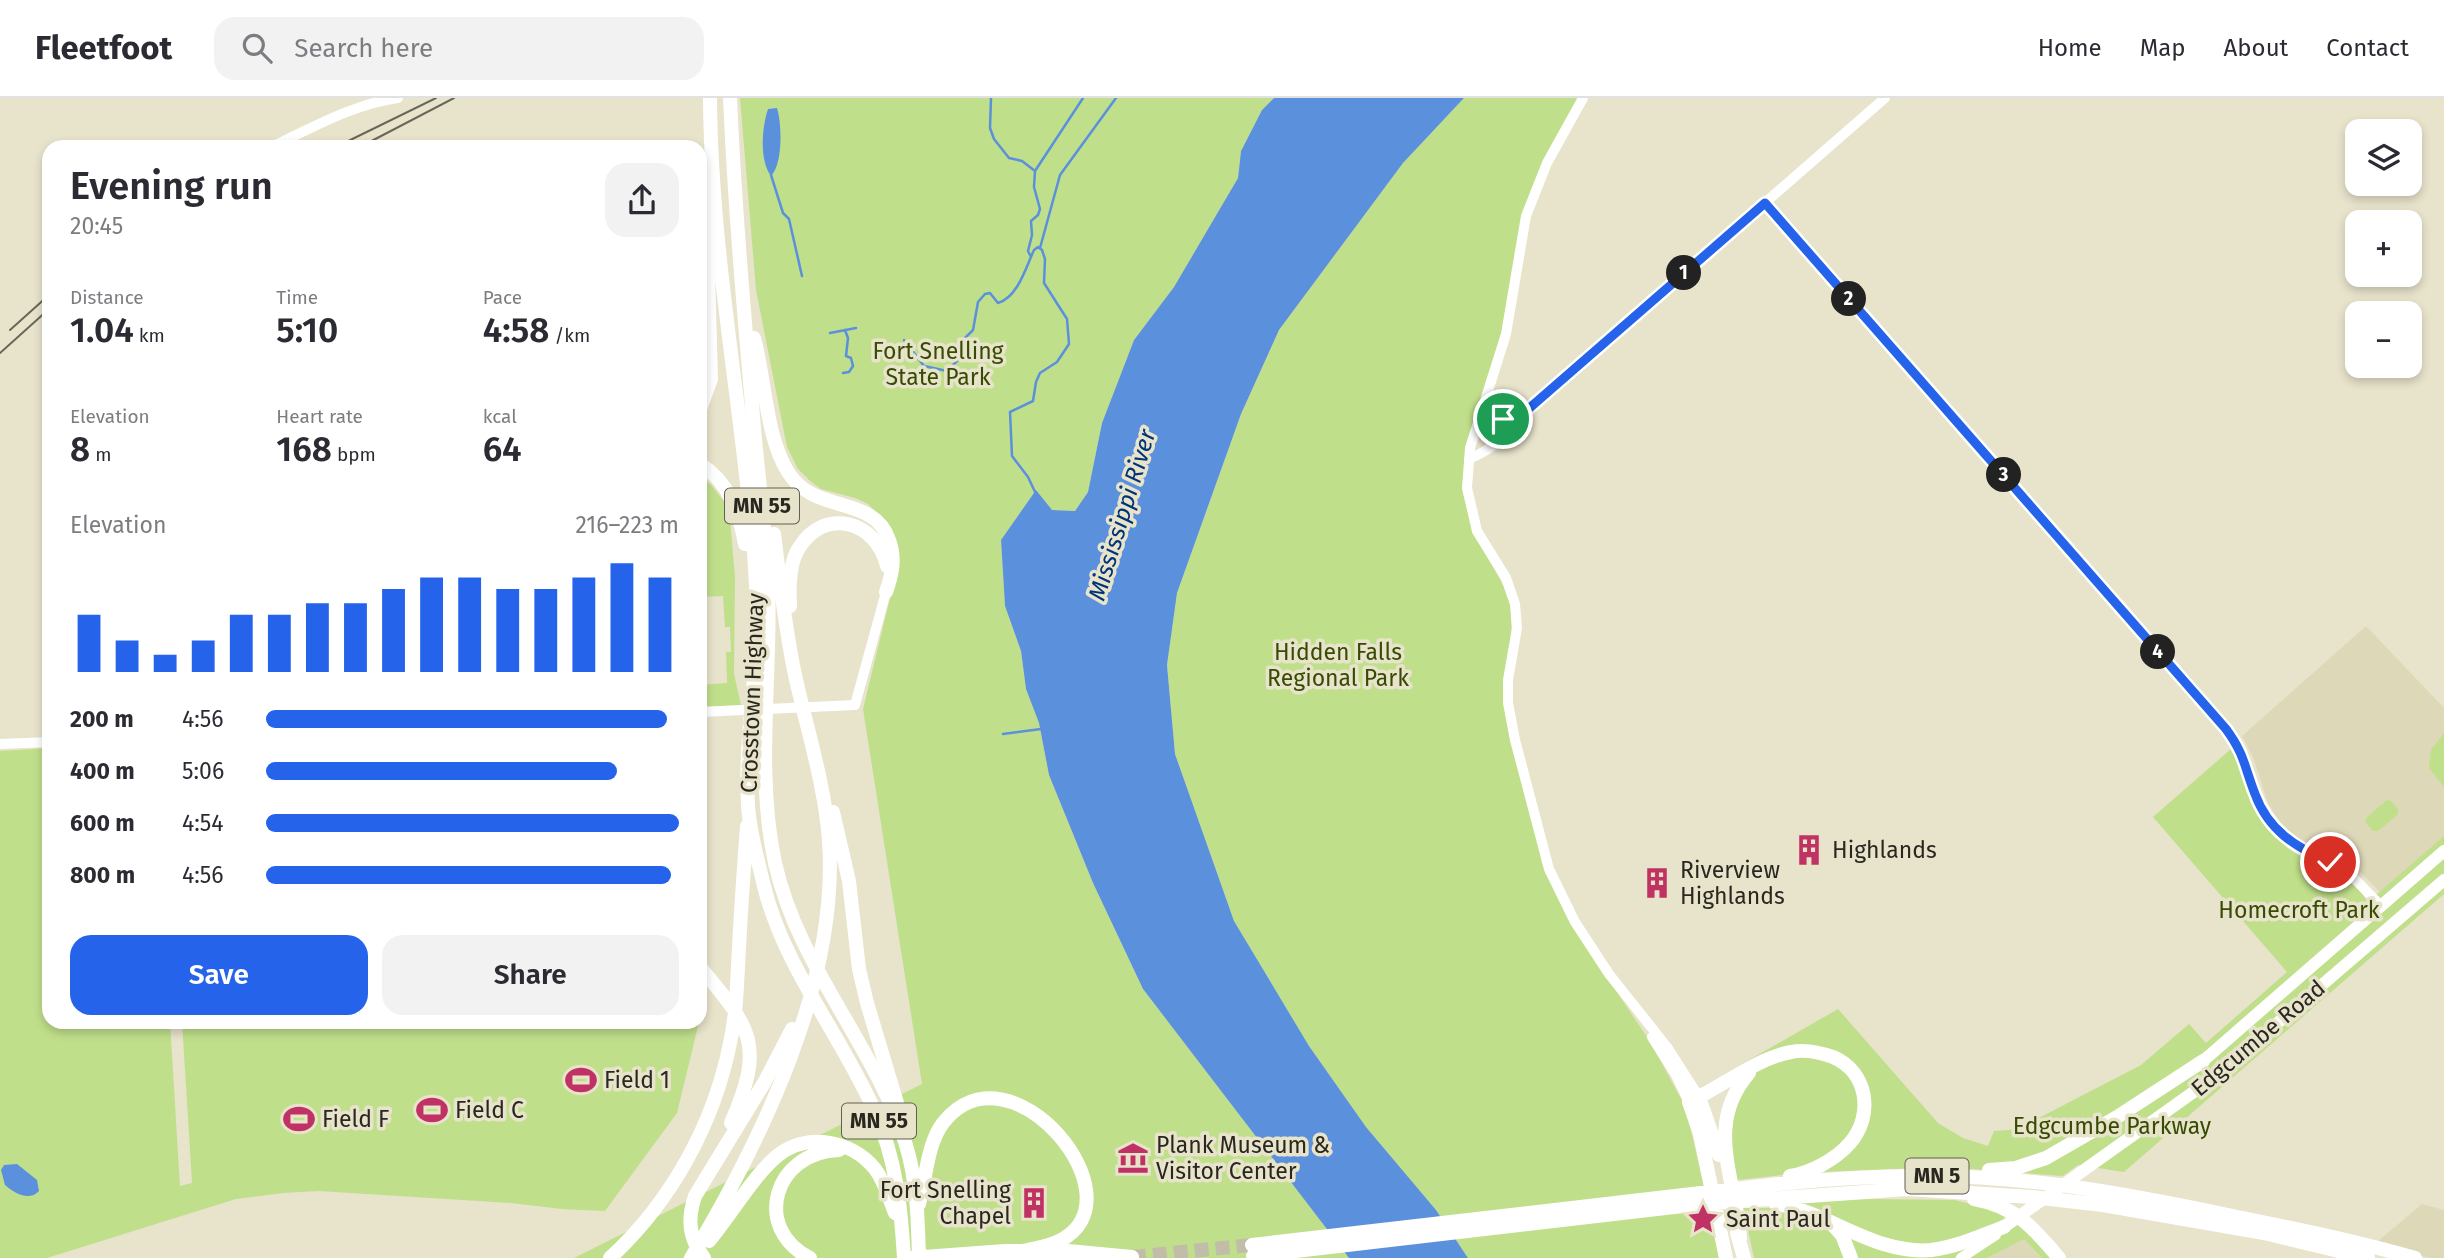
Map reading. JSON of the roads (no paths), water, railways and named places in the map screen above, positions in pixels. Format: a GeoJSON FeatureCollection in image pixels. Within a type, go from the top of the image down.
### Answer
{"type":"FeatureCollection","features":[{"type":"Feature","properties":{"kind":"highway","name":"Crosstown Highway"},"geometry":{"type":"LineString","coordinates":[[710,98],[710,134],[722,288],[754,551],[757,613],[748,746],[748,807],[765,890],[788,950],[869,1098],[888,1147],[897,1182],[906,1258]]}},
{"type":"Feature","properties":{"kind":"highway","name":"Crosstown Highway"},"geometry":{"type":"LineString","coordinates":[[730,98],[735,199],[767,564],[766,798],[770,838],[781,888],[793,921],[812,962],[876,1076],[906,1145],[918,1212],[919,1258]]}},
{"type":"Feature","properties":{"kind":"highway"},"geometry":{"type":"LineString","coordinates":[[707,153],[710,134]]}},
{"type":"Feature","properties":{"kind":"highway"},"geometry":{"type":"LineString","coordinates":[[707,236],[711,379],[707,390]]}},
{"type":"Feature","properties":{"kind":"highway"},"geometry":{"type":"LineString","coordinates":[[744,299],[780,458],[793,481],[810,495],[858,509],[873,516],[881,524],[890,542],[893,566],[886,592]]}},
{"type":"Feature","properties":{"kind":"highway"},"geometry":{"type":"LineString","coordinates":[[720,1220],[780,1084],[814,984],[827,915],[830,877],[829,840],[823,802],[784,618],[762,447],[749,370]]}},
{"type":"Feature","properties":{"kind":"highway"},"geometry":{"type":"LineString","coordinates":[[707,470],[722,482],[732,498],[739,518],[750,593],[752,689]]}},
{"type":"Feature","properties":{"kind":"highway"},"geometry":{"type":"LineString","coordinates":[[795,676],[791,576],[798,549],[810,534],[820,528],[840,524],[850,524],[868,532],[882,550],[887,565],[886,592]]}},
{"type":"Feature","properties":{"kind":"highway"},"geometry":{"type":"LineString","coordinates":[[808,732],[849,881],[859,969],[899,1110],[906,1145]]}},
{"type":"Feature","properties":{"kind":"highway"},"geometry":{"type":"LineString","coordinates":[[610,1258],[661,1201],[680,1172],[701,1131],[723,1073],[736,1000],[748,807]]}},
{"type":"Feature","properties":{"kind":"highway"},"geometry":{"type":"LineString","coordinates":[[707,976],[739,1017],[751,1053],[749,1076],[741,1101],[708,1176]]}},
{"type":"Feature","properties":{"kind":"highway"},"geometry":{"type":"LineString","coordinates":[[704,1258],[693,1241],[690,1218],[695,1196],[764,1083],[807,1003]]}},
{"type":"Feature","properties":{"kind":"highway"},"geometry":{"type":"LineString","coordinates":[[1744,1187],[1797,1175],[1828,1161],[1852,1142],[1865,1111],[1864,1094],[1858,1078],[1845,1065],[1812,1051],[1793,1051],[1776,1056],[1694,1099],[1700,1134],[1718,1167],[1733,1230],[1744,1258]]}},
{"type":"Feature","properties":{"kind":"highway"},"geometry":{"type":"LineString","coordinates":[[1953,1177],[2015,1168],[2046,1158],[2117,1117],[2203,1061]]}},
{"type":"Feature","properties":{"kind":"highway"},"geometry":{"type":"LineString","coordinates":[[1726,1258],[1733,1230],[1718,1167],[1728,1108],[1737,1089],[1754,1067]]}},
{"type":"Feature","properties":{"kind":"highway"},"geometry":{"type":"LineString","coordinates":[[918,1212],[932,1148],[943,1123],[963,1105],[975,1100],[994,1098],[1015,1102],[1038,1116],[1069,1149],[1082,1169],[1087,1189],[1085,1211],[1074,1229],[1058,1242],[1023,1251]]}},
{"type":"Feature","properties":{"kind":"highway"},"geometry":{"type":"LineString","coordinates":[[693,1258],[720,1220],[768,1165],[789,1149],[808,1143],[834,1143],[868,1162],[881,1178],[903,1234]]}},
{"type":"Feature","properties":{"kind":"highway"},"geometry":{"type":"LineString","coordinates":[[810,1258],[793,1247],[780,1225],[777,1210],[781,1186],[796,1163],[811,1155],[838,1150],[852,1152]]}},
{"type":"Feature","properties":{"kind":"highway","name":"MN 5"},"geometry":{"type":"LineString","coordinates":[[1256,1250],[1698,1198],[1744,1187],[1847,1178],[1953,1177],[2022,1180],[2105,1190],[2313,1231],[2415,1258]]}},
{"type":"Feature","properties":{"kind":"highway","name":"MN 5"},"geometry":{"type":"LineString","coordinates":[[1698,1198],[1758,1199],[1907,1189],[2103,1205],[2264,1233],[2368,1258]]}},
{"type":"Feature","properties":{"kind":"highway"},"geometry":{"type":"LineString","coordinates":[[1946,1191],[2013,1213],[2032,1226],[2059,1258]]}},
{"type":"Feature","properties":{"kind":"highway"},"geometry":{"type":"LineString","coordinates":[[1758,1199],[1796,1207],[1874,1240],[1920,1250],[1952,1246],[2004,1227]]}},
{"type":"Feature","properties":{"kind":"highway"},"geometry":{"type":"LineString","coordinates":[[1825,1218],[1842,1235],[1851,1258]]}},
{"type":"Feature","properties":{"kind":"highway"},"geometry":{"type":"LineString","coordinates":[[906,1258],[1023,1251],[1068,1251],[1132,1257]]}},
{"type":"Feature","properties":{"kind":"highway"},"geometry":{"type":"LineString","coordinates":[[1112,1258],[1132,1257]]}},
{"type":"Feature","properties":{"kind":"main road","name":"Edgcumbe Road"},"geometry":{"type":"LineString","coordinates":[[2203,1061],[2444,851]]}},
{"type":"Feature","properties":{"kind":"main road","name":"Edgcumbe Road"},"geometry":{"type":"LineString","coordinates":[[2004,1227],[2216,1076],[2444,880]]}},
{"type":"Feature","properties":{"kind":"street"},"geometry":{"type":"LineString","coordinates":[[286,140],[338,115],[383,100],[398,98]]}},
{"type":"Feature","properties":{"kind":"street"},"geometry":{"type":"LineString","coordinates":[[1583,98],[1548,163],[1526,216],[1506,334],[1469,459],[1467,488],[1472,517],[1482,542],[1506,578],[1515,604],[1517,628],[1508,680],[1508,703],[1549,869],[1575,922],[1694,1099]]}},
{"type":"Feature","properties":{"kind":"street"},"geometry":{"type":"LineString","coordinates":[[1481,414],[1511,419],[1526,411],[1885,98]]}},
{"type":"Feature","properties":{"kind":"street"},"geometry":{"type":"LineString","coordinates":[[1765,203],[2226,729],[2244,759],[2260,805],[2276,828],[2298,847],[2347,871],[2381,906]]}},
{"type":"Feature","properties":{"kind":"street"},"geometry":{"type":"LineString","coordinates":[[1469,459],[1487,451],[1519,423],[1526,411]]}},
{"type":"Feature","properties":{"kind":"street"},"geometry":{"type":"LineString","coordinates":[[707,712],[855,705],[886,592]]}},
{"type":"Feature","properties":{"kind":"street"},"geometry":{"type":"LineString","coordinates":[[0,744],[42,741]]}},
{"type":"Feature","properties":{"kind":"street","name":"Edgcumbe Road"},"geometry":{"type":"LineString","coordinates":[[1961,1258],[2004,1227]]}},
{"type":"Feature","properties":{"kind":"water","name":"Mississippi River"},"geometry":{"type":"Polygon","coordinates":[[[1274,98],[1464,98],[1403,163],[1279,330],[1241,414],[1177,593],[1167,665],[1175,754],[1234,921],[1309,1046],[1366,1127],[1436,1210],[1468,1258],[1349,1258],[1143,989],[1093,883],[1049,775],[1039,723],[1026,689],[1021,651],[1005,606],[1001,540],[1036,490],[1052,510],[1075,511],[1088,492],[1102,423],[1134,340],[1174,287],[1238,178],[1241,151],[1262,110],[1274,98]]]}},
{"type":"Feature","properties":{"kind":"water"},"geometry":{"type":"Polygon","coordinates":[[[777,108],[780,144],[778,163],[771,176],[763,153],[763,134],[768,109],[777,108]]]}},
{"type":"Feature","properties":{"kind":"water"},"geometry":{"type":"Polygon","coordinates":[[[17,1164],[37,1180],[39,1191],[35,1194],[22,1195],[5,1185],[1,1170],[4,1165],[17,1164]]]}},
{"type":"Feature","properties":{"kind":"waterway"},"geometry":{"type":"LineString","coordinates":[[991,98],[990,128],[994,139],[1009,158],[1022,161],[1035,171],[1034,187],[1040,209],[1031,221],[1032,235],[1028,251],[1031,257]]}},
{"type":"Feature","properties":{"kind":"waterway"},"geometry":{"type":"LineString","coordinates":[[1035,171],[1083,98]]}},
{"type":"Feature","properties":{"kind":"waterway"},"geometry":{"type":"LineString","coordinates":[[1040,248],[1060,175],[1116,98]]}},
{"type":"Feature","properties":{"kind":"waterway"},"geometry":{"type":"LineString","coordinates":[[771,175],[783,213],[789,219],[802,276]]}},
{"type":"Feature","properties":{"kind":"waterway"},"geometry":{"type":"LineString","coordinates":[[904,340],[924,366],[947,371],[961,357],[964,339],[973,330],[978,302],[985,294],[990,293],[998,303],[1005,300],[1016,288],[1034,250],[1038,247],[1042,250],[1045,259],[1044,283],[1067,319],[1069,344],[1057,362],[1040,373],[1033,401],[1010,412],[1012,456],[1028,477],[1036,494]]}},
{"type":"Feature","properties":{"kind":"waterway"},"geometry":{"type":"LineString","coordinates":[[830,333],[856,328]]}},
{"type":"Feature","properties":{"kind":"waterway"},"geometry":{"type":"LineString","coordinates":[[843,373],[849,372],[853,366],[851,358],[846,356],[848,338],[845,330]]}},
{"type":"Feature","properties":{"kind":"waterway"},"geometry":{"type":"LineString","coordinates":[[1003,734],[1041,729]]}},
{"type":"Feature","properties":{"kind":"tunnel"},"geometry":{"type":"LineString","coordinates":[[1132,1257],[1252,1245]]}},
{"type":"Feature","properties":{"kind":"tram line"},"geometry":{"type":"LineString","coordinates":[[350,140],[436,98]]}},
{"type":"Feature","properties":{"kind":"tram line"},"geometry":{"type":"LineString","coordinates":[[373,140],[454,98]]}},
{"type":"Feature","properties":{"kind":"tram line"},"geometry":{"type":"LineString","coordinates":[[10,330],[42,301]]}},
{"type":"Feature","properties":{"kind":"tram line"},"geometry":{"type":"LineString","coordinates":[[0,353],[42,315]]}},
{"type":"Feature","properties":{"kind":"place","name":"Highlands"},"geometry":{"type":"Point","coordinates":[1809,850]}},
{"type":"Feature","properties":{"kind":"place","name":"Riverview Highlands"},"geometry":{"type":"Point","coordinates":[1657,883]}},
{"type":"Feature","properties":{"kind":"place","name":"Field 1"},"geometry":{"type":"Point","coordinates":[581,1080]}},
{"type":"Feature","properties":{"kind":"place","name":"Field C"},"geometry":{"type":"Point","coordinates":[432,1110]}},
{"type":"Feature","properties":{"kind":"place","name":"Field F"},"geometry":{"type":"Point","coordinates":[299,1119]}},
{"type":"Feature","properties":{"kind":"place","name":"Plank Museum & Visitor Center"},"geometry":{"type":"Point","coordinates":[1133,1158]}},
{"type":"Feature","properties":{"kind":"place","name":"Fort Snelling Chapel"},"geometry":{"type":"Point","coordinates":[1034,1203]}},
{"type":"Feature","properties":{"kind":"place","name":"Saint Paul"},"geometry":{"type":"Point","coordinates":[1703,1219]}},
{"type":"Feature","properties":{"kind":"park label","name":"Fort Snelling State Park"},"geometry":{"type":"Point","coordinates":[938,364]}},
{"type":"Feature","properties":{"kind":"park label","name":"Hidden Falls Regional Park"},"geometry":{"type":"Point","coordinates":[1338,665]}},
{"type":"Feature","properties":{"kind":"park label","name":"Homecroft Park"},"geometry":{"type":"Point","coordinates":[2299,910]}},
{"type":"Feature","properties":{"kind":"park label","name":"Edgcumbe Parkway"},"geometry":{"type":"Point","coordinates":[2112,1126]}}]}
